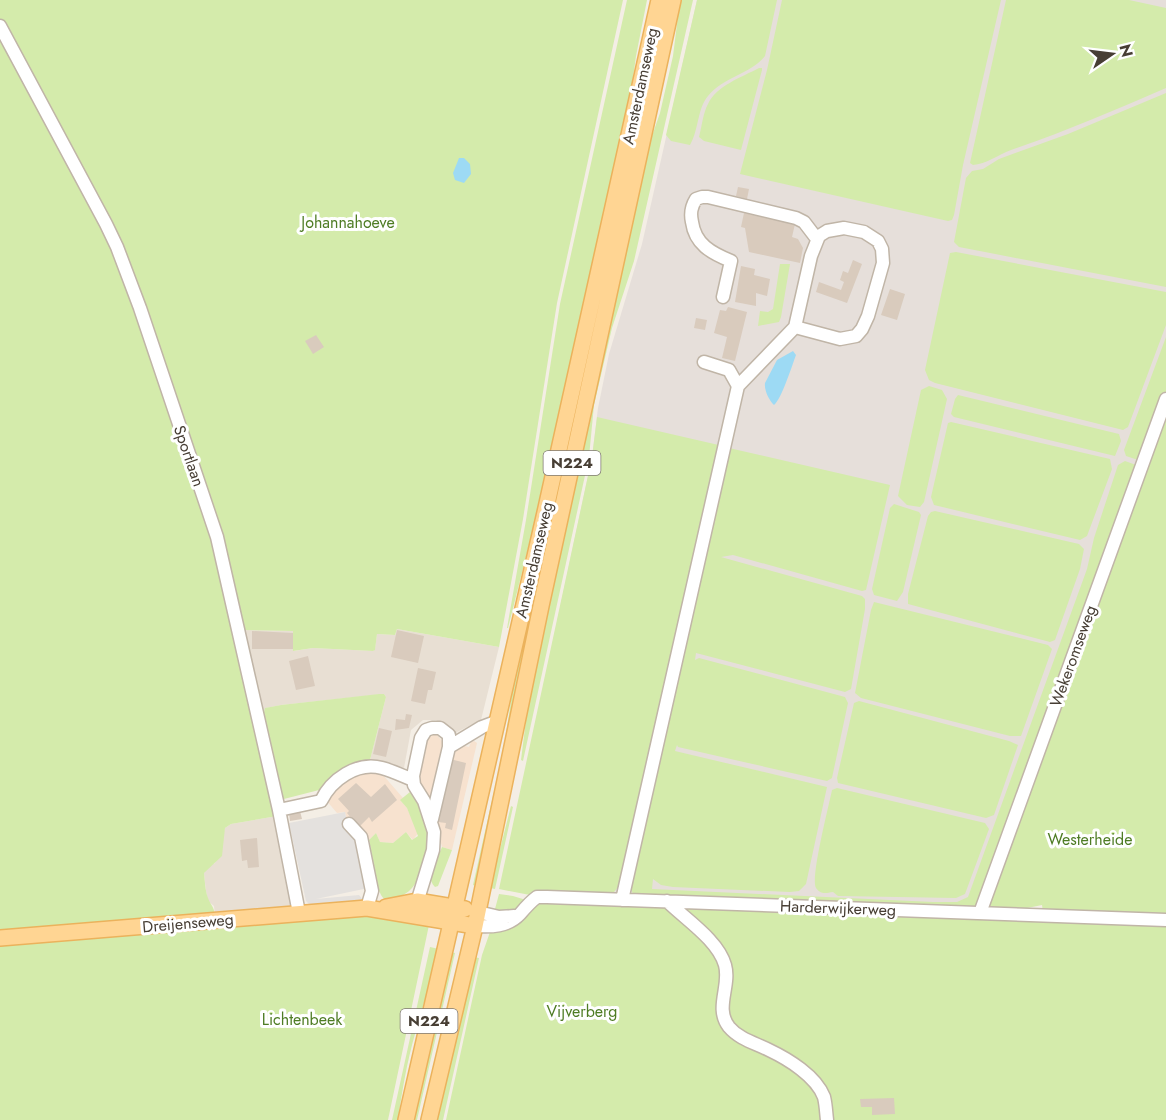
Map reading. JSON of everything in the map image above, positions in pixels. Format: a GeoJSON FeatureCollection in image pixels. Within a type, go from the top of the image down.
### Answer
{"type":"FeatureCollection","features":[{"type":"Feature","properties":{"kind":"main road","name":"Amsterdamseweg"},"geometry":{"type":"LineString","coordinates":[[406,1120],[498,721],[658,0]]}},
{"type":"Feature","properties":{"kind":"main road","name":"Amsterdamseweg"},"geometry":{"type":"LineString","coordinates":[[429,1120],[476,919],[541,606],[673,0]]}},
{"type":"Feature","properties":{"kind":"main road","name":"Dreijenseweg"},"geometry":{"type":"LineString","coordinates":[[0,938],[372,909],[455,907],[476,919]]}},
{"type":"Feature","properties":{"kind":"main road","name":"Dreijenseweg"},"geometry":{"type":"LineString","coordinates":[[415,908],[452,923],[476,919]]}},
{"type":"Feature","properties":{"kind":"street","name":"Sportlaan"},"geometry":{"type":"LineString","coordinates":[[0,26],[106,224],[140,308],[217,537],[279,810],[299,913]]}},
{"type":"Feature","properties":{"kind":"street"},"geometry":{"type":"LineString","coordinates":[[723,297],[730,261],[709,250],[696,237],[691,212],[696,199],[708,197],[796,218],[804,222],[817,239]]}},
{"type":"Feature","properties":{"kind":"street"},"geometry":{"type":"LineString","coordinates":[[622,900],[738,386],[795,327],[817,239],[827,231],[844,228],[864,232],[878,241],[882,249],[883,263],[868,316],[856,336],[840,339],[795,327]]}},
{"type":"Feature","properties":{"kind":"street"},"geometry":{"type":"LineString","coordinates":[[704,362],[729,370],[738,386]]}},
{"type":"Feature","properties":{"kind":"street","name":"Wekeromseweg"},"geometry":{"type":"LineString","coordinates":[[980,913],[1166,399]]}},
{"type":"Feature","properties":{"kind":"street"},"geometry":{"type":"LineString","coordinates":[[449,747],[482,727],[498,721]]}},
{"type":"Feature","properties":{"kind":"street"},"geometry":{"type":"LineString","coordinates":[[415,908],[433,850],[431,820],[450,741],[445,731],[435,727],[426,730],[422,738],[413,780],[431,820]]}},
{"type":"Feature","properties":{"kind":"street"},"geometry":{"type":"LineString","coordinates":[[279,810],[321,801],[331,786],[341,777],[367,766],[381,767],[413,780]]}},
{"type":"Feature","properties":{"kind":"street"},"geometry":{"type":"LineString","coordinates":[[349,824],[361,837],[372,891],[372,909]]}},
{"type":"Feature","properties":{"kind":"street","name":"Harderwijkerweg"},"geometry":{"type":"LineString","coordinates":[[476,919],[496,926],[505,924],[518,916],[537,897],[1166,920]]}},
{"type":"Feature","properties":{"kind":"street"},"geometry":{"type":"LineString","coordinates":[[667,901],[708,938],[725,964],[726,983],[722,1012],[731,1029],[747,1040],[783,1058],[812,1080],[823,1096],[827,1120]]}},
{"type":"Feature","properties":{"kind":"shaded area"},"geometry":{"type":"Polygon","coordinates":[[[697,0],[1166,0],[1166,390],[979,904],[805,902],[527,887],[512,846],[534,730],[592,457],[598,408],[609,354],[642,244],[697,0]]]}},
{"type":"Feature","properties":{"kind":"shaded area"},"geometry":{"type":"Polygon","coordinates":[[[397,629],[499,647],[481,720],[455,733],[436,720],[423,720],[411,730],[404,768],[370,760],[386,697],[384,694],[266,708],[262,720],[241,630],[293,631],[294,651],[313,648],[373,651],[377,634],[395,635],[397,629]]]}},
{"type":"Feature","properties":{"kind":"shaded area"},"geometry":{"type":"Polygon","coordinates":[[[437,735],[442,741],[469,747],[471,742],[477,743],[452,850],[442,847],[435,820],[420,789],[418,773],[423,745],[426,738],[437,735]]]}},
{"type":"Feature","properties":{"kind":"shaded area"},"geometry":{"type":"Polygon","coordinates":[[[371,771],[383,775],[403,798],[401,801],[407,808],[418,833],[413,840],[406,832],[393,843],[380,842],[376,833],[369,840],[346,817],[345,812],[337,813],[326,800],[342,779],[371,771]]]}},
{"type":"Feature","properties":{"kind":"shaded area"},"geometry":{"type":"Polygon","coordinates":[[[345,812],[346,817],[369,840],[378,886],[316,899],[359,895],[363,900],[360,903],[312,907],[306,901],[289,823],[345,812]]]}},
{"type":"Feature","properties":{"kind":"shaded area"},"geometry":{"type":"Polygon","coordinates":[[[277,816],[292,906],[290,909],[215,916],[214,906],[208,901],[204,873],[215,863],[225,828],[231,824],[277,816]]]}},
{"type":"Feature","properties":{"kind":"green space","name":"Johannahoeve"},"geometry":{"type":"Polygon","coordinates":[[[0,0],[623,0],[557,303],[523,519],[499,647],[397,629],[395,635],[377,634],[373,651],[313,648],[293,651],[293,631],[241,630],[143,307],[40,96],[0,20],[0,0]]]}},
{"type":"Feature","properties":{"kind":"green space"},"geometry":{"type":"Polygon","coordinates":[[[627,0],[647,0],[630,100],[549,465],[507,628],[560,304],[627,0]]]}},
{"type":"Feature","properties":{"kind":"green space"},"geometry":{"type":"Polygon","coordinates":[[[665,0],[476,886],[473,885],[504,747],[515,674],[665,0]]]}},
{"type":"Feature","properties":{"kind":"green space"},"geometry":{"type":"Polygon","coordinates":[[[680,0],[693,0],[634,261],[612,328],[594,405],[589,457],[523,761],[521,760],[528,704],[545,619],[645,156],[660,113],[673,56],[680,0]]]}},
{"type":"Feature","properties":{"kind":"green space"},"geometry":{"type":"Polygon","coordinates":[[[697,0],[777,0],[765,56],[752,67],[721,84],[708,96],[704,101],[690,145],[671,141],[666,135],[697,0]]]}},
{"type":"Feature","properties":{"kind":"green space"},"geometry":{"type":"Polygon","coordinates":[[[782,0],[1001,0],[952,220],[948,221],[740,174],[767,70],[782,0]]]}},
{"type":"Feature","properties":{"kind":"green space"},"geometry":{"type":"Polygon","coordinates":[[[1006,0],[1129,0],[1166,8],[1166,88],[983,163],[973,165],[970,163],[1006,0]]]}},
{"type":"Feature","properties":{"kind":"green space"},"geometry":{"type":"Polygon","coordinates":[[[0,33],[114,249],[214,538],[277,816],[231,824],[225,828],[222,856],[204,873],[207,895],[215,916],[0,933],[0,33]]]}},
{"type":"Feature","properties":{"kind":"green space"},"geometry":{"type":"Polygon","coordinates":[[[759,68],[762,70],[741,150],[704,141],[699,137],[705,111],[717,92],[759,68]]]}},
{"type":"Feature","properties":{"kind":"green space"},"geometry":{"type":"Polygon","coordinates":[[[1166,93],[1166,287],[959,247],[954,242],[966,178],[972,171],[983,169],[999,159],[1068,134],[1166,93]]]}},
{"type":"Feature","properties":{"kind":"green space"},"geometry":{"type":"Polygon","coordinates":[[[956,252],[1166,292],[1166,325],[1128,427],[1123,430],[929,380],[925,370],[950,253],[956,252]]]}},
{"type":"Feature","properties":{"kind":"green space"},"geometry":{"type":"Polygon","coordinates":[[[780,264],[790,264],[781,317],[779,322],[758,326],[760,311],[768,312],[773,309],[780,264]]]}},
{"type":"Feature","properties":{"kind":"green space"},"geometry":{"type":"Polygon","coordinates":[[[1166,337],[1166,391],[1141,459],[1138,460],[1126,456],[1124,450],[1166,337]]]}},
{"type":"Feature","properties":{"kind":"green space"},"geometry":{"type":"Polygon","coordinates":[[[929,386],[942,390],[947,399],[924,502],[920,507],[907,505],[898,496],[921,390],[929,386]]]}},
{"type":"Feature","properties":{"kind":"green space"},"geometry":{"type":"Polygon","coordinates":[[[958,395],[1119,434],[1121,441],[1115,456],[954,417],[951,414],[958,395]]]}},
{"type":"Feature","properties":{"kind":"green space","name":"Westerheide"},"geometry":{"type":"Polygon","coordinates":[[[1166,406],[1166,917],[1043,912],[1042,905],[1013,911],[992,908],[987,904],[1166,406]]]}},
{"type":"Feature","properties":{"kind":"green space"},"geometry":{"type":"Polygon","coordinates":[[[597,417],[723,446],[621,883],[611,896],[530,895],[499,889],[592,457],[597,417]]]}},
{"type":"Feature","properties":{"kind":"green space"},"geometry":{"type":"Polygon","coordinates":[[[948,423],[1110,459],[1112,469],[1087,536],[1080,540],[934,505],[931,497],[948,423]]]}},
{"type":"Feature","properties":{"kind":"green space"},"geometry":{"type":"Polygon","coordinates":[[[729,448],[890,485],[866,590],[862,591],[733,555],[721,557],[862,596],[865,599],[851,689],[845,692],[696,653],[695,660],[699,658],[845,697],[848,703],[832,778],[827,781],[677,745],[675,751],[827,787],[806,884],[799,891],[790,892],[673,887],[661,885],[653,879],[652,889],[933,902],[957,902],[968,897],[1087,569],[1094,538],[1118,465],[1125,461],[1136,465],[980,904],[972,909],[634,897],[630,886],[729,448]]]}},
{"type":"Feature","properties":{"kind":"green space"},"geometry":{"type":"Polygon","coordinates":[[[894,504],[919,512],[921,515],[903,592],[897,601],[874,595],[872,589],[890,508],[894,504]]]}},
{"type":"Feature","properties":{"kind":"green space"},"geometry":{"type":"Polygon","coordinates":[[[935,511],[1079,544],[1084,549],[1080,569],[1055,640],[1050,642],[908,604],[908,594],[928,516],[935,511]]]}},
{"type":"Feature","properties":{"kind":"green space"},"geometry":{"type":"Polygon","coordinates":[[[874,602],[1048,645],[1052,649],[1021,736],[1010,736],[861,698],[855,693],[874,602]]]}},
{"type":"Feature","properties":{"kind":"green space"},"geometry":{"type":"Polygon","coordinates":[[[384,694],[386,697],[370,760],[323,789],[280,800],[262,720],[265,708],[384,694]]]}},
{"type":"Feature","properties":{"kind":"green space"},"geometry":{"type":"Polygon","coordinates":[[[859,701],[1018,745],[994,815],[986,818],[838,783],[837,778],[854,703],[859,701]]]}},
{"type":"Feature","properties":{"kind":"green space"},"geometry":{"type":"Polygon","coordinates":[[[837,788],[985,823],[989,829],[965,894],[956,898],[838,896],[833,892],[820,892],[815,882],[818,857],[832,790],[837,788]]]}},
{"type":"Feature","properties":{"kind":"green space"},"geometry":{"type":"Polygon","coordinates":[[[410,792],[422,808],[425,817],[428,835],[426,854],[418,878],[411,889],[401,896],[385,900],[378,889],[369,840],[376,833],[380,842],[393,843],[406,832],[412,840],[418,836],[407,808],[400,800],[410,792]]]}},
{"type":"Feature","properties":{"kind":"green space"},"geometry":{"type":"Polygon","coordinates":[[[511,806],[513,807],[495,889],[490,888],[511,806]]]}},
{"type":"Feature","properties":{"kind":"green space"},"geometry":{"type":"Polygon","coordinates":[[[442,847],[452,850],[438,886],[435,887],[430,877],[432,867],[442,847]]]}},
{"type":"Feature","properties":{"kind":"green space"},"geometry":{"type":"Polygon","coordinates":[[[499,894],[526,900],[515,912],[501,913],[495,909],[499,894]]]}},
{"type":"Feature","properties":{"kind":"green space","name":"Vijverberg"},"geometry":{"type":"Polygon","coordinates":[[[540,901],[1166,923],[1166,1120],[446,1120],[482,955],[490,932],[540,901]]]}},
{"type":"Feature","properties":{"kind":"green space","name":"Lichtenbeek"},"geometry":{"type":"Polygon","coordinates":[[[362,914],[429,925],[388,1120],[0,1120],[0,943],[362,914]]]}},
{"type":"Feature","properties":{"kind":"green space"},"geometry":{"type":"Polygon","coordinates":[[[430,947],[439,949],[410,1055],[398,1120],[392,1120],[430,947]]]}},
{"type":"Feature","properties":{"kind":"green space"},"geometry":{"type":"Polygon","coordinates":[[[451,952],[455,953],[417,1120],[413,1120],[451,952]]]}},
{"type":"Feature","properties":{"kind":"green space"},"geometry":{"type":"Polygon","coordinates":[[[473,957],[479,958],[443,1120],[436,1120],[473,957]]]}},
{"type":"Feature","properties":{"kind":"water"},"geometry":{"type":"Polygon","coordinates":[[[459,158],[464,158],[470,164],[471,174],[464,183],[455,180],[453,173],[459,158]]]}},
{"type":"Feature","properties":{"kind":"water"},"geometry":{"type":"Polygon","coordinates":[[[793,351],[796,355],[783,390],[774,405],[767,395],[765,383],[777,360],[793,351]]]}},
{"type":"Feature","properties":{"kind":"building"},"geometry":{"type":"Polygon","coordinates":[[[738,187],[749,189],[747,199],[736,196],[738,187]]]}},
{"type":"Feature","properties":{"kind":"building"},"geometry":{"type":"Polygon","coordinates":[[[744,213],[795,224],[792,237],[798,239],[803,248],[800,263],[749,252],[745,228],[741,227],[744,213]]]}},
{"type":"Feature","properties":{"kind":"building"},"geometry":{"type":"Polygon","coordinates":[[[853,260],[862,264],[847,303],[816,292],[819,282],[841,290],[844,282],[840,280],[843,271],[848,273],[853,260]]]}},
{"type":"Feature","properties":{"kind":"building"},"geometry":{"type":"Polygon","coordinates":[[[741,266],[755,269],[754,275],[770,279],[767,296],[756,293],[756,306],[735,302],[741,266]]]}},
{"type":"Feature","properties":{"kind":"building"},"geometry":{"type":"Polygon","coordinates":[[[890,289],[905,294],[897,320],[881,315],[890,289]]]}},
{"type":"Feature","properties":{"kind":"building"},"geometry":{"type":"Polygon","coordinates":[[[728,307],[747,312],[735,361],[722,358],[727,337],[714,333],[720,310],[726,311],[728,307]]]}},
{"type":"Feature","properties":{"kind":"building"},"geometry":{"type":"Polygon","coordinates":[[[696,318],[707,320],[705,330],[694,328],[696,318]]]}},
{"type":"Feature","properties":{"kind":"building"},"geometry":{"type":"Polygon","coordinates":[[[316,335],[324,347],[313,354],[305,341],[316,335]]]}},
{"type":"Feature","properties":{"kind":"building"},"geometry":{"type":"Polygon","coordinates":[[[397,630],[424,636],[418,663],[391,657],[397,630]]]}},
{"type":"Feature","properties":{"kind":"building"},"geometry":{"type":"Polygon","coordinates":[[[252,631],[293,633],[293,649],[252,649],[252,631]]]}},
{"type":"Feature","properties":{"kind":"building"},"geometry":{"type":"Polygon","coordinates":[[[308,656],[315,686],[296,690],[289,661],[308,656]]]}},
{"type":"Feature","properties":{"kind":"building"},"geometry":{"type":"Polygon","coordinates":[[[418,668],[436,672],[432,690],[428,690],[425,704],[411,701],[418,668]]]}},
{"type":"Feature","properties":{"kind":"building"},"geometry":{"type":"Polygon","coordinates":[[[406,714],[412,715],[409,728],[395,730],[396,719],[405,720],[406,714]]]}},
{"type":"Feature","properties":{"kind":"building"},"geometry":{"type":"Polygon","coordinates":[[[379,728],[392,731],[386,757],[373,754],[379,728]]]}},
{"type":"Feature","properties":{"kind":"building"},"geometry":{"type":"Polygon","coordinates":[[[442,757],[466,763],[452,830],[445,828],[446,823],[438,822],[445,794],[434,791],[442,757]]]}},
{"type":"Feature","properties":{"kind":"building"},"geometry":{"type":"Polygon","coordinates":[[[356,783],[371,797],[385,784],[397,800],[372,822],[369,817],[359,827],[338,799],[356,783]]]}},
{"type":"Feature","properties":{"kind":"building"},"geometry":{"type":"Polygon","coordinates":[[[300,811],[302,819],[290,821],[289,813],[300,811]]]}},
{"type":"Feature","properties":{"kind":"building"},"geometry":{"type":"Polygon","coordinates":[[[257,838],[259,867],[248,868],[247,860],[242,861],[240,840],[257,838]]]}},
{"type":"Feature","properties":{"kind":"building"},"geometry":{"type":"Polygon","coordinates":[[[894,1098],[895,1114],[872,1115],[872,1107],[861,1107],[860,1099],[894,1098]]]}}]}
